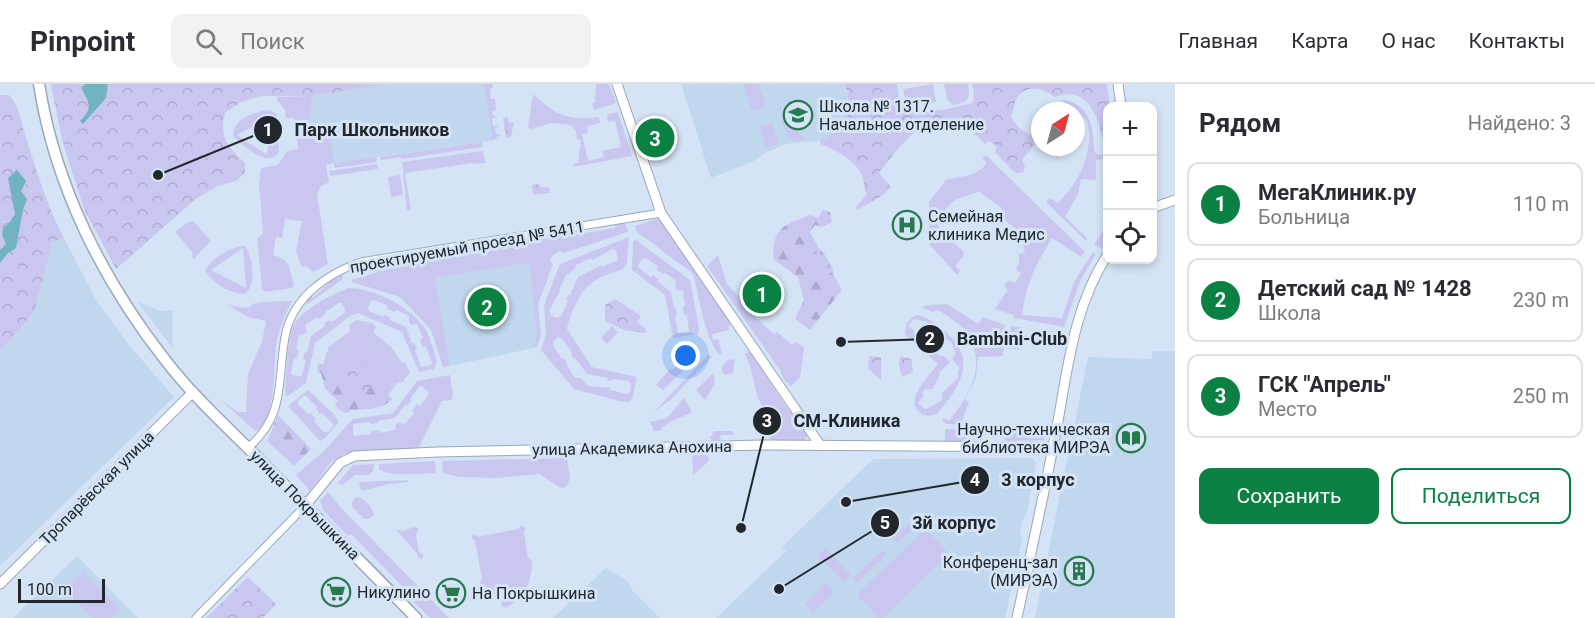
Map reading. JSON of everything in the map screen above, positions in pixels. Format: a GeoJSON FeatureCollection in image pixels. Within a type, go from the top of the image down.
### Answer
{"type":"FeatureCollection","features":[{"type":"Feature","properties":{"kind":"main road","name":"улица Покрышкина"},"geometry":{"type":"LineString","coordinates":[[39,84],[54,149],[72,203],[90,242],[124,302],[167,362],[193,392],[416,618]]}},
{"type":"Feature","properties":{"kind":"street"},"geometry":{"type":"LineString","coordinates":[[618,84],[661,213],[820,445]]}},
{"type":"Feature","properties":{"kind":"street"},"geometry":{"type":"LineString","coordinates":[[1118,84],[1120,102]]}},
{"type":"Feature","properties":{"kind":"street"},"geometry":{"type":"LineString","coordinates":[[1157,206],[1175,200]]}},
{"type":"Feature","properties":{"kind":"street","name":"проектируемый проезд № 5411"},"geometry":{"type":"LineString","coordinates":[[248,448],[262,435],[275,413],[285,338],[290,322],[311,290],[329,276],[361,262],[661,213]]}},
{"type":"Feature","properties":{"kind":"street"},"geometry":{"type":"LineString","coordinates":[[1017,618],[1078,317],[1089,286],[1103,261]]}},
{"type":"Feature","properties":{"kind":"street","name":"Тропарёвская улица"},"geometry":{"type":"LineString","coordinates":[[0,584],[193,392]]}},
{"type":"Feature","properties":{"kind":"street","name":"улица Академика Анохина"},"geometry":{"type":"LineString","coordinates":[[306,506],[340,464],[354,456],[820,445],[1053,447]]}},
{"type":"Feature","properties":{"kind":"street"},"geometry":{"type":"LineString","coordinates":[[196,618],[306,506]]}},
{"type":"Feature","properties":{"kind":"shaded area"},"geometry":{"type":"Polygon","coordinates":[[[86,84],[108,84],[106,98],[83,124],[80,121],[89,109],[81,87],[86,84]]]}},
{"type":"Feature","properties":{"kind":"shaded area"},"geometry":{"type":"Polygon","coordinates":[[[388,84],[484,84],[492,135],[488,141],[334,163],[309,135],[312,96],[388,84]]]}},
{"type":"Feature","properties":{"kind":"shaded area"},"geometry":{"type":"Polygon","coordinates":[[[681,84],[844,84],[850,108],[844,122],[834,135],[818,141],[786,144],[767,152],[754,161],[711,178],[681,84]]]}},
{"type":"Feature","properties":{"kind":"shaded area"},"geometry":{"type":"Polygon","coordinates":[[[17,170],[26,181],[21,191],[27,199],[16,248],[0,263],[0,250],[6,244],[2,235],[3,228],[15,214],[8,178],[17,170]]]}},
{"type":"Feature","properties":{"kind":"shaded area"},"geometry":{"type":"Polygon","coordinates":[[[64,238],[95,298],[128,344],[174,397],[0,566],[0,352],[34,314],[53,242],[64,238]]]}},
{"type":"Feature","properties":{"kind":"shaded area"},"geometry":{"type":"Polygon","coordinates":[[[529,263],[537,336],[533,348],[450,366],[435,278],[529,263]]]}},
{"type":"Feature","properties":{"kind":"shaded area"},"geometry":{"type":"Polygon","coordinates":[[[137,301],[160,311],[173,310],[172,347],[137,301]]]}},
{"type":"Feature","properties":{"kind":"shaded area"},"geometry":{"type":"Polygon","coordinates":[[[1152,351],[1175,351],[1175,618],[1035,618],[1088,357],[1152,359],[1152,351]]]}},
{"type":"Feature","properties":{"kind":"shaded area"},"geometry":{"type":"Polygon","coordinates":[[[1032,458],[1036,463],[1027,512],[1022,522],[1020,534],[1022,540],[1005,618],[716,618],[786,551],[782,547],[873,459],[1032,458]]]}},
{"type":"Feature","properties":{"kind":"shaded area"},"geometry":{"type":"Polygon","coordinates":[[[77,556],[138,618],[13,618],[77,556]]]}},
{"type":"Feature","properties":{"kind":"shaded area"},"geometry":{"type":"Polygon","coordinates":[[[606,568],[628,581],[632,590],[660,618],[553,618],[606,568]]]}},
{"type":"Feature","properties":{"kind":"green space"},"geometry":{"type":"Polygon","coordinates":[[[51,84],[388,84],[312,96],[260,96],[241,102],[225,113],[223,129],[226,141],[245,163],[245,173],[236,181],[218,186],[197,198],[116,269],[84,209],[62,140],[51,84]]]}},
{"type":"Feature","properties":{"kind":"green space"},"geometry":{"type":"Polygon","coordinates":[[[484,84],[492,84],[491,99],[495,99],[496,110],[492,111],[497,117],[492,118],[493,126],[498,125],[499,127],[495,128],[496,134],[500,134],[496,137],[497,139],[488,141],[492,135],[484,84]]]}},
{"type":"Feature","properties":{"kind":"green space"},"geometry":{"type":"Polygon","coordinates":[[[596,84],[609,84],[616,103],[594,110],[592,103],[595,102],[596,84]]]}},
{"type":"Feature","properties":{"kind":"green space"},"geometry":{"type":"Polygon","coordinates":[[[743,84],[758,84],[766,106],[752,111],[743,84]]]}},
{"type":"Feature","properties":{"kind":"green space"},"geometry":{"type":"Polygon","coordinates":[[[844,84],[897,84],[901,113],[943,110],[973,103],[972,84],[1107,84],[1109,102],[1103,102],[1103,142],[1095,115],[1084,100],[1076,95],[1067,94],[1055,97],[1045,91],[1034,89],[1020,94],[1011,117],[1019,128],[1031,136],[1031,149],[1022,160],[1025,165],[1023,172],[1017,173],[995,152],[997,147],[990,141],[985,144],[964,126],[951,121],[938,121],[926,125],[905,141],[879,173],[891,187],[883,195],[857,210],[856,207],[867,194],[859,170],[845,157],[821,144],[820,140],[837,131],[842,125],[848,111],[844,84]]]}},
{"type":"Feature","properties":{"kind":"green space"},"geometry":{"type":"Polygon","coordinates":[[[933,84],[936,102],[906,107],[903,89],[933,84]]]}},
{"type":"Feature","properties":{"kind":"green space"},"geometry":{"type":"Polygon","coordinates":[[[944,84],[968,84],[969,96],[962,103],[953,105],[947,99],[944,84]]]}},
{"type":"Feature","properties":{"kind":"green space"},"geometry":{"type":"Polygon","coordinates":[[[533,94],[555,112],[563,115],[579,118],[599,117],[600,123],[587,126],[588,133],[582,134],[588,161],[604,157],[602,151],[621,147],[615,121],[608,122],[607,116],[618,112],[632,156],[573,167],[578,163],[581,140],[577,139],[576,131],[571,125],[552,123],[531,129],[528,127],[533,94]]]}},
{"type":"Feature","properties":{"kind":"green space"},"geometry":{"type":"Polygon","coordinates":[[[0,95],[9,95],[16,104],[43,189],[64,238],[53,242],[34,313],[0,352],[0,95]]]}},
{"type":"Feature","properties":{"kind":"green space"},"geometry":{"type":"Polygon","coordinates":[[[312,96],[309,135],[331,136],[334,163],[326,165],[329,182],[321,186],[317,194],[328,264],[313,272],[306,266],[302,268],[296,251],[302,221],[285,219],[282,238],[276,237],[273,255],[287,262],[294,285],[292,288],[265,292],[262,289],[257,238],[263,234],[259,183],[261,168],[278,165],[287,151],[298,149],[296,121],[294,118],[286,118],[285,110],[277,97],[312,96]]]}},
{"type":"Feature","properties":{"kind":"green space"},"geometry":{"type":"Polygon","coordinates":[[[271,110],[277,115],[279,153],[268,158],[255,154],[233,136],[241,120],[271,110]],[[271,118],[237,135],[267,155],[271,118]]]}},
{"type":"Feature","properties":{"kind":"green space"},"geometry":{"type":"Polygon","coordinates":[[[1085,112],[1091,125],[1094,151],[1098,155],[1103,154],[1103,159],[1096,160],[1096,180],[1081,179],[1078,194],[1065,217],[1087,238],[1086,241],[1046,202],[1050,198],[1058,203],[1079,176],[1089,143],[1085,112]]]}},
{"type":"Feature","properties":{"kind":"green space"},"geometry":{"type":"Polygon","coordinates":[[[508,117],[509,123],[514,122],[511,137],[506,138],[503,118],[508,117]]]}},
{"type":"Feature","properties":{"kind":"green space"},"geometry":{"type":"Polygon","coordinates":[[[780,120],[806,139],[795,141],[788,136],[780,120]]]}},
{"type":"Feature","properties":{"kind":"green space"},"geometry":{"type":"Polygon","coordinates":[[[772,123],[779,144],[766,148],[759,127],[772,123]]]}},
{"type":"Feature","properties":{"kind":"green space"},"geometry":{"type":"Polygon","coordinates":[[[482,142],[483,147],[401,159],[401,157],[381,160],[380,157],[482,142]]]}},
{"type":"Feature","properties":{"kind":"green space"},"geometry":{"type":"Polygon","coordinates":[[[483,151],[485,163],[405,173],[411,210],[407,210],[402,162],[483,151]]]}},
{"type":"Feature","properties":{"kind":"green space"},"geometry":{"type":"Polygon","coordinates":[[[986,155],[1085,252],[1081,257],[1052,238],[1032,275],[1022,315],[1062,318],[1074,282],[1093,252],[1096,254],[1081,279],[1064,327],[1014,318],[1013,315],[995,309],[1008,290],[1004,286],[1008,281],[1015,283],[1021,273],[1016,270],[1019,254],[1025,252],[1018,231],[998,214],[1002,208],[978,191],[953,201],[937,220],[939,229],[963,251],[964,256],[955,266],[960,271],[957,275],[930,245],[929,202],[946,180],[968,175],[983,168],[987,163],[982,158],[986,155]]]}},
{"type":"Feature","properties":{"kind":"green space"},"geometry":{"type":"Polygon","coordinates":[[[376,157],[377,162],[335,168],[334,163],[376,157]]]}},
{"type":"Feature","properties":{"kind":"green space"},"geometry":{"type":"Polygon","coordinates":[[[377,164],[378,169],[330,176],[329,171],[377,164]]]}},
{"type":"Feature","properties":{"kind":"green space"},"geometry":{"type":"Polygon","coordinates":[[[400,175],[403,195],[391,197],[388,177],[400,175]]]}},
{"type":"Feature","properties":{"kind":"green space"},"geometry":{"type":"Polygon","coordinates":[[[540,184],[541,188],[549,187],[550,193],[533,195],[532,185],[540,184]]]}},
{"type":"Feature","properties":{"kind":"green space"},"geometry":{"type":"Polygon","coordinates":[[[275,198],[284,203],[277,218],[267,213],[275,198]]]}},
{"type":"Feature","properties":{"kind":"green space"},"geometry":{"type":"Polygon","coordinates":[[[823,210],[830,212],[832,222],[822,227],[815,225],[810,232],[842,290],[810,330],[795,319],[804,300],[798,277],[773,259],[774,248],[778,234],[786,225],[810,215],[818,218],[823,210]]]}},
{"type":"Feature","properties":{"kind":"green space"},"geometry":{"type":"Polygon","coordinates":[[[660,218],[731,324],[728,327],[729,330],[712,334],[713,340],[718,339],[722,353],[719,354],[710,338],[692,273],[636,231],[635,226],[660,218]]]}},
{"type":"Feature","properties":{"kind":"green space"},"geometry":{"type":"Polygon","coordinates":[[[193,221],[211,241],[193,260],[192,252],[175,232],[193,221]]]}},
{"type":"Feature","properties":{"kind":"green space"},"geometry":{"type":"Polygon","coordinates":[[[625,223],[628,232],[564,253],[559,251],[553,255],[550,261],[553,264],[538,304],[541,335],[537,347],[533,348],[537,336],[529,263],[435,278],[450,366],[443,367],[431,330],[400,297],[351,280],[376,273],[376,266],[409,261],[412,257],[467,249],[470,251],[526,242],[529,238],[544,236],[547,239],[615,228],[615,224],[625,223]]]}},
{"type":"Feature","properties":{"kind":"green space"},"geometry":{"type":"Polygon","coordinates":[[[1103,231],[1103,248],[1094,244],[1103,231]]]}},
{"type":"Feature","properties":{"kind":"green space"},"geometry":{"type":"Polygon","coordinates":[[[629,237],[627,262],[623,269],[600,278],[588,286],[575,306],[567,329],[592,367],[637,377],[630,402],[574,389],[541,350],[546,335],[544,305],[560,264],[629,237]],[[613,249],[576,265],[574,270],[566,275],[549,311],[550,315],[557,318],[561,316],[568,301],[566,300],[568,295],[578,277],[601,265],[602,267],[618,260],[616,251],[613,249]],[[559,337],[553,341],[553,345],[562,359],[564,358],[575,378],[581,378],[588,386],[610,388],[610,390],[627,394],[630,392],[629,381],[612,379],[611,381],[587,374],[559,337]]]}},
{"type":"Feature","properties":{"kind":"green space"},"geometry":{"type":"Polygon","coordinates":[[[636,240],[690,280],[699,328],[697,334],[673,338],[665,295],[632,270],[633,242],[636,240]],[[646,258],[642,259],[638,265],[651,277],[653,275],[658,279],[657,281],[671,292],[674,308],[676,308],[678,333],[688,333],[687,315],[684,315],[683,307],[685,306],[683,291],[676,290],[676,281],[656,269],[658,267],[646,258]]]}},
{"type":"Feature","properties":{"kind":"green space"},"geometry":{"type":"Polygon","coordinates":[[[245,246],[252,264],[251,284],[245,294],[222,287],[205,270],[217,257],[245,246]],[[243,248],[211,270],[246,288],[243,248]]]}},
{"type":"Feature","properties":{"kind":"green space"},"geometry":{"type":"Polygon","coordinates":[[[822,250],[834,271],[822,278],[810,257],[822,250]]]}},
{"type":"Feature","properties":{"kind":"green space"},"geometry":{"type":"Polygon","coordinates":[[[718,255],[727,284],[753,311],[751,314],[774,334],[777,332],[792,345],[796,342],[804,348],[800,377],[791,386],[784,380],[780,370],[707,266],[718,255]]]}},
{"type":"Feature","properties":{"kind":"green space"},"geometry":{"type":"Polygon","coordinates":[[[338,274],[343,276],[343,279],[308,304],[305,301],[310,296],[313,298],[338,274]]]}},
{"type":"Feature","properties":{"kind":"green space"},"geometry":{"type":"Polygon","coordinates":[[[348,288],[381,295],[411,314],[426,330],[429,337],[437,362],[434,369],[419,372],[402,332],[358,313],[350,316],[315,343],[306,383],[288,396],[285,395],[288,348],[294,325],[311,307],[348,288]],[[374,300],[371,301],[369,311],[383,317],[385,315],[391,318],[390,320],[406,327],[417,349],[415,350],[421,367],[431,365],[426,347],[423,347],[420,340],[423,338],[417,324],[411,325],[409,316],[387,309],[388,306],[374,300]],[[342,303],[319,319],[318,317],[305,325],[307,331],[299,335],[296,349],[299,350],[297,358],[294,358],[292,375],[302,375],[306,360],[303,359],[311,336],[325,326],[324,324],[329,320],[331,322],[346,312],[342,303]]]}},
{"type":"Feature","properties":{"kind":"green space"},"geometry":{"type":"Polygon","coordinates":[[[615,299],[641,316],[637,322],[644,327],[647,333],[624,330],[605,321],[605,305],[615,299]]]}},
{"type":"Feature","properties":{"kind":"green space"},"geometry":{"type":"Polygon","coordinates":[[[292,301],[282,322],[276,345],[271,405],[262,425],[255,431],[220,399],[238,412],[246,412],[248,374],[262,342],[266,321],[248,317],[228,305],[245,308],[262,302],[292,301]]]}},
{"type":"Feature","properties":{"kind":"green space"},"geometry":{"type":"Polygon","coordinates":[[[947,304],[978,324],[983,317],[1005,325],[1004,333],[1010,334],[1011,326],[1022,327],[1019,350],[1004,348],[1003,356],[978,357],[976,378],[965,399],[969,402],[961,424],[946,424],[942,420],[944,418],[949,421],[961,405],[974,378],[976,358],[974,348],[970,337],[960,325],[940,311],[933,312],[922,308],[927,305],[947,304]]]}},
{"type":"Feature","properties":{"kind":"green space"},"geometry":{"type":"Polygon","coordinates":[[[917,315],[931,320],[953,340],[960,350],[963,361],[963,371],[954,392],[937,414],[932,415],[921,414],[915,407],[916,394],[938,364],[905,334],[908,322],[917,315]],[[914,319],[908,326],[913,330],[914,335],[922,339],[939,356],[944,356],[950,362],[940,372],[932,389],[925,389],[922,393],[924,395],[918,403],[926,410],[942,400],[942,393],[958,378],[960,368],[952,359],[956,354],[951,342],[933,331],[927,322],[914,319]]]}},
{"type":"Feature","properties":{"kind":"green space"},"geometry":{"type":"Polygon","coordinates":[[[357,320],[372,323],[376,327],[373,332],[392,348],[402,363],[405,362],[410,372],[402,383],[398,382],[388,395],[392,399],[388,403],[345,413],[335,405],[338,401],[325,388],[321,373],[317,372],[318,364],[323,364],[329,347],[350,331],[349,325],[357,320]]]}},
{"type":"Feature","properties":{"kind":"green space"},"geometry":{"type":"Polygon","coordinates":[[[612,326],[618,332],[607,344],[601,338],[612,326]]]}},
{"type":"Feature","properties":{"kind":"green space"},"geometry":{"type":"Polygon","coordinates":[[[1035,329],[1064,333],[1063,344],[1058,343],[1058,337],[1044,336],[1040,347],[1036,346],[1035,329]]]}},
{"type":"Feature","properties":{"kind":"green space"},"geometry":{"type":"Polygon","coordinates":[[[370,337],[376,345],[361,356],[361,345],[370,337]]]}},
{"type":"Feature","properties":{"kind":"green space"},"geometry":{"type":"Polygon","coordinates":[[[749,351],[789,411],[791,410],[807,432],[804,441],[775,442],[770,438],[766,417],[745,354],[749,351]]]}},
{"type":"Feature","properties":{"kind":"green space"},"geometry":{"type":"Polygon","coordinates":[[[709,354],[712,357],[670,400],[653,413],[709,354]]]}},
{"type":"Feature","properties":{"kind":"green space"},"geometry":{"type":"Polygon","coordinates":[[[869,356],[881,357],[881,380],[868,369],[869,356]]]}},
{"type":"Feature","properties":{"kind":"green space"},"geometry":{"type":"Polygon","coordinates":[[[900,356],[911,359],[913,372],[902,377],[899,366],[900,356]]]}},
{"type":"Feature","properties":{"kind":"green space"},"geometry":{"type":"Polygon","coordinates":[[[730,359],[735,360],[733,373],[725,375],[722,372],[723,366],[730,359]]]}},
{"type":"Feature","properties":{"kind":"green space"},"geometry":{"type":"Polygon","coordinates":[[[683,360],[688,366],[663,390],[656,385],[670,369],[672,370],[683,360]]]}},
{"type":"Feature","properties":{"kind":"green space"},"geometry":{"type":"Polygon","coordinates":[[[358,361],[369,366],[374,377],[369,388],[358,393],[347,388],[342,377],[347,366],[358,361]]]}},
{"type":"Feature","properties":{"kind":"green space"},"geometry":{"type":"Polygon","coordinates":[[[318,364],[343,372],[342,376],[355,392],[366,390],[373,381],[380,384],[392,399],[378,407],[350,410],[350,412],[341,411],[335,405],[338,401],[325,388],[321,373],[317,372],[318,364]]]}},
{"type":"Feature","properties":{"kind":"green space"},"geometry":{"type":"Polygon","coordinates":[[[712,374],[715,384],[705,400],[696,390],[712,374]]]}},
{"type":"Feature","properties":{"kind":"green space"},"geometry":{"type":"Polygon","coordinates":[[[450,375],[453,393],[452,400],[442,401],[418,449],[345,453],[331,462],[310,491],[296,475],[325,450],[353,419],[393,413],[417,381],[450,375]],[[422,386],[419,387],[410,399],[411,401],[395,418],[371,424],[370,422],[353,424],[353,434],[355,436],[371,434],[371,431],[379,430],[380,433],[395,430],[399,422],[405,424],[414,413],[412,411],[417,404],[420,406],[429,394],[422,386]]]}},
{"type":"Feature","properties":{"kind":"green space"},"geometry":{"type":"Polygon","coordinates":[[[308,390],[334,414],[339,422],[320,441],[288,406],[308,390]],[[306,396],[298,401],[298,404],[316,419],[314,421],[324,432],[328,432],[333,424],[322,413],[320,414],[317,407],[306,396]]]}},
{"type":"Feature","properties":{"kind":"green space"},"geometry":{"type":"Polygon","coordinates":[[[684,398],[692,412],[669,423],[660,431],[654,431],[650,422],[667,418],[684,398]]]}},
{"type":"Feature","properties":{"kind":"green space"},"geometry":{"type":"Polygon","coordinates":[[[278,415],[311,449],[294,466],[267,441],[278,415]]]}},
{"type":"Feature","properties":{"kind":"green space"},"geometry":{"type":"Polygon","coordinates":[[[945,429],[1047,431],[1044,440],[1005,441],[1004,435],[974,435],[973,441],[945,441],[945,429]]]}},
{"type":"Feature","properties":{"kind":"green space"},"geometry":{"type":"Polygon","coordinates":[[[714,431],[733,431],[733,435],[720,435],[721,442],[715,442],[710,438],[714,431]]]}},
{"type":"Feature","properties":{"kind":"green space"},"geometry":{"type":"Polygon","coordinates":[[[707,453],[709,461],[693,475],[692,455],[707,453]]]}},
{"type":"Feature","properties":{"kind":"green space"},"geometry":{"type":"Polygon","coordinates":[[[567,458],[570,479],[566,487],[561,488],[539,474],[496,478],[459,477],[443,473],[442,461],[567,458]]]}},
{"type":"Feature","properties":{"kind":"green space"},"geometry":{"type":"Polygon","coordinates":[[[435,461],[436,472],[434,473],[397,474],[379,469],[379,464],[435,461]]]}},
{"type":"Feature","properties":{"kind":"green space"},"geometry":{"type":"Polygon","coordinates":[[[374,464],[373,471],[369,475],[355,475],[343,485],[337,484],[353,465],[374,464]]]}},
{"type":"Feature","properties":{"kind":"green space"},"geometry":{"type":"Polygon","coordinates":[[[408,480],[408,482],[361,491],[359,482],[408,480]]]}},
{"type":"Feature","properties":{"kind":"green space"},"geometry":{"type":"Polygon","coordinates":[[[328,492],[449,618],[430,618],[409,597],[409,593],[351,534],[348,536],[323,510],[320,501],[328,492]]]}},
{"type":"Feature","properties":{"kind":"green space"},"geometry":{"type":"Polygon","coordinates":[[[356,497],[365,501],[372,509],[374,515],[369,519],[364,519],[352,507],[352,502],[356,497]]]}},
{"type":"Feature","properties":{"kind":"green space"},"geometry":{"type":"Polygon","coordinates":[[[917,516],[921,521],[898,543],[893,539],[917,516]]]}},
{"type":"Feature","properties":{"kind":"green space"},"geometry":{"type":"Polygon","coordinates":[[[521,525],[526,528],[524,532],[528,558],[532,561],[531,576],[526,589],[517,601],[504,608],[501,605],[502,602],[480,583],[482,579],[475,541],[471,537],[474,534],[478,537],[518,529],[521,525]]]}},
{"type":"Feature","properties":{"kind":"green space"},"geometry":{"type":"Polygon","coordinates":[[[414,527],[419,529],[416,535],[419,552],[424,555],[422,559],[418,558],[417,553],[395,529],[403,531],[414,527]]]}},
{"type":"Feature","properties":{"kind":"green space"},"geometry":{"type":"Polygon","coordinates":[[[925,529],[949,554],[883,618],[879,618],[857,595],[925,529]]]}},
{"type":"Feature","properties":{"kind":"green space"},"geometry":{"type":"Polygon","coordinates":[[[825,548],[851,575],[843,582],[818,555],[825,548]]]}},
{"type":"Feature","properties":{"kind":"green space"},"geometry":{"type":"Polygon","coordinates":[[[883,550],[887,554],[857,582],[853,578],[883,550]]]}},
{"type":"Feature","properties":{"kind":"green space"},"geometry":{"type":"Polygon","coordinates":[[[83,572],[120,609],[111,618],[93,618],[65,590],[83,572]]]}},
{"type":"Feature","properties":{"kind":"green space"},"geometry":{"type":"Polygon","coordinates":[[[248,577],[276,604],[263,618],[206,618],[248,577]]]}},
{"type":"Feature","properties":{"kind":"green space"},"geometry":{"type":"Polygon","coordinates":[[[826,583],[835,592],[813,613],[805,604],[826,583]]]}},
{"type":"Feature","properties":{"kind":"place","name":"Школа № 1317. Начальное отделение"},"geometry":{"type":"Point","coordinates":[798,115]}},
{"type":"Feature","properties":{"kind":"place","name":"ГСК \"Апрель\""},"geometry":{"type":"Point","coordinates":[655,138]}},
{"type":"Feature","properties":{"kind":"place","name":"Парк Школьников"},"geometry":{"type":"Point","coordinates":[158,175]}},
{"type":"Feature","properties":{"kind":"place","name":"Семейная клиника Медис"},"geometry":{"type":"Point","coordinates":[907,225]}},
{"type":"Feature","properties":{"kind":"place","name":"МегаКлиник.ру"},"geometry":{"type":"Point","coordinates":[762,294]}},
{"type":"Feature","properties":{"kind":"place","name":"Детский сад № 1428"},"geometry":{"type":"Point","coordinates":[487,307]}},
{"type":"Feature","properties":{"kind":"place","name":"Bambini-Club"},"geometry":{"type":"Point","coordinates":[841,342]}},
{"type":"Feature","properties":{"kind":"place","name":"Научно-техническая библиотека МИРЭА"},"geometry":{"type":"Point","coordinates":[1131,438]}},
{"type":"Feature","properties":{"kind":"place","name":"3 корпус"},"geometry":{"type":"Point","coordinates":[846,502]}},
{"type":"Feature","properties":{"kind":"place","name":"СМ-Клиника"},"geometry":{"type":"Point","coordinates":[741,528]}},
{"type":"Feature","properties":{"kind":"place","name":"Конференц-зал (МИРЭА)"},"geometry":{"type":"Point","coordinates":[1079,571]}},
{"type":"Feature","properties":{"kind":"place","name":"3й корпус"},"geometry":{"type":"Point","coordinates":[779,589]}},
{"type":"Feature","properties":{"kind":"place","name":"Никулино"},"geometry":{"type":"Point","coordinates":[336,592]}},
{"type":"Feature","properties":{"kind":"place","name":"На Покрышкина"},"geometry":{"type":"Point","coordinates":[451,593]}}]}
